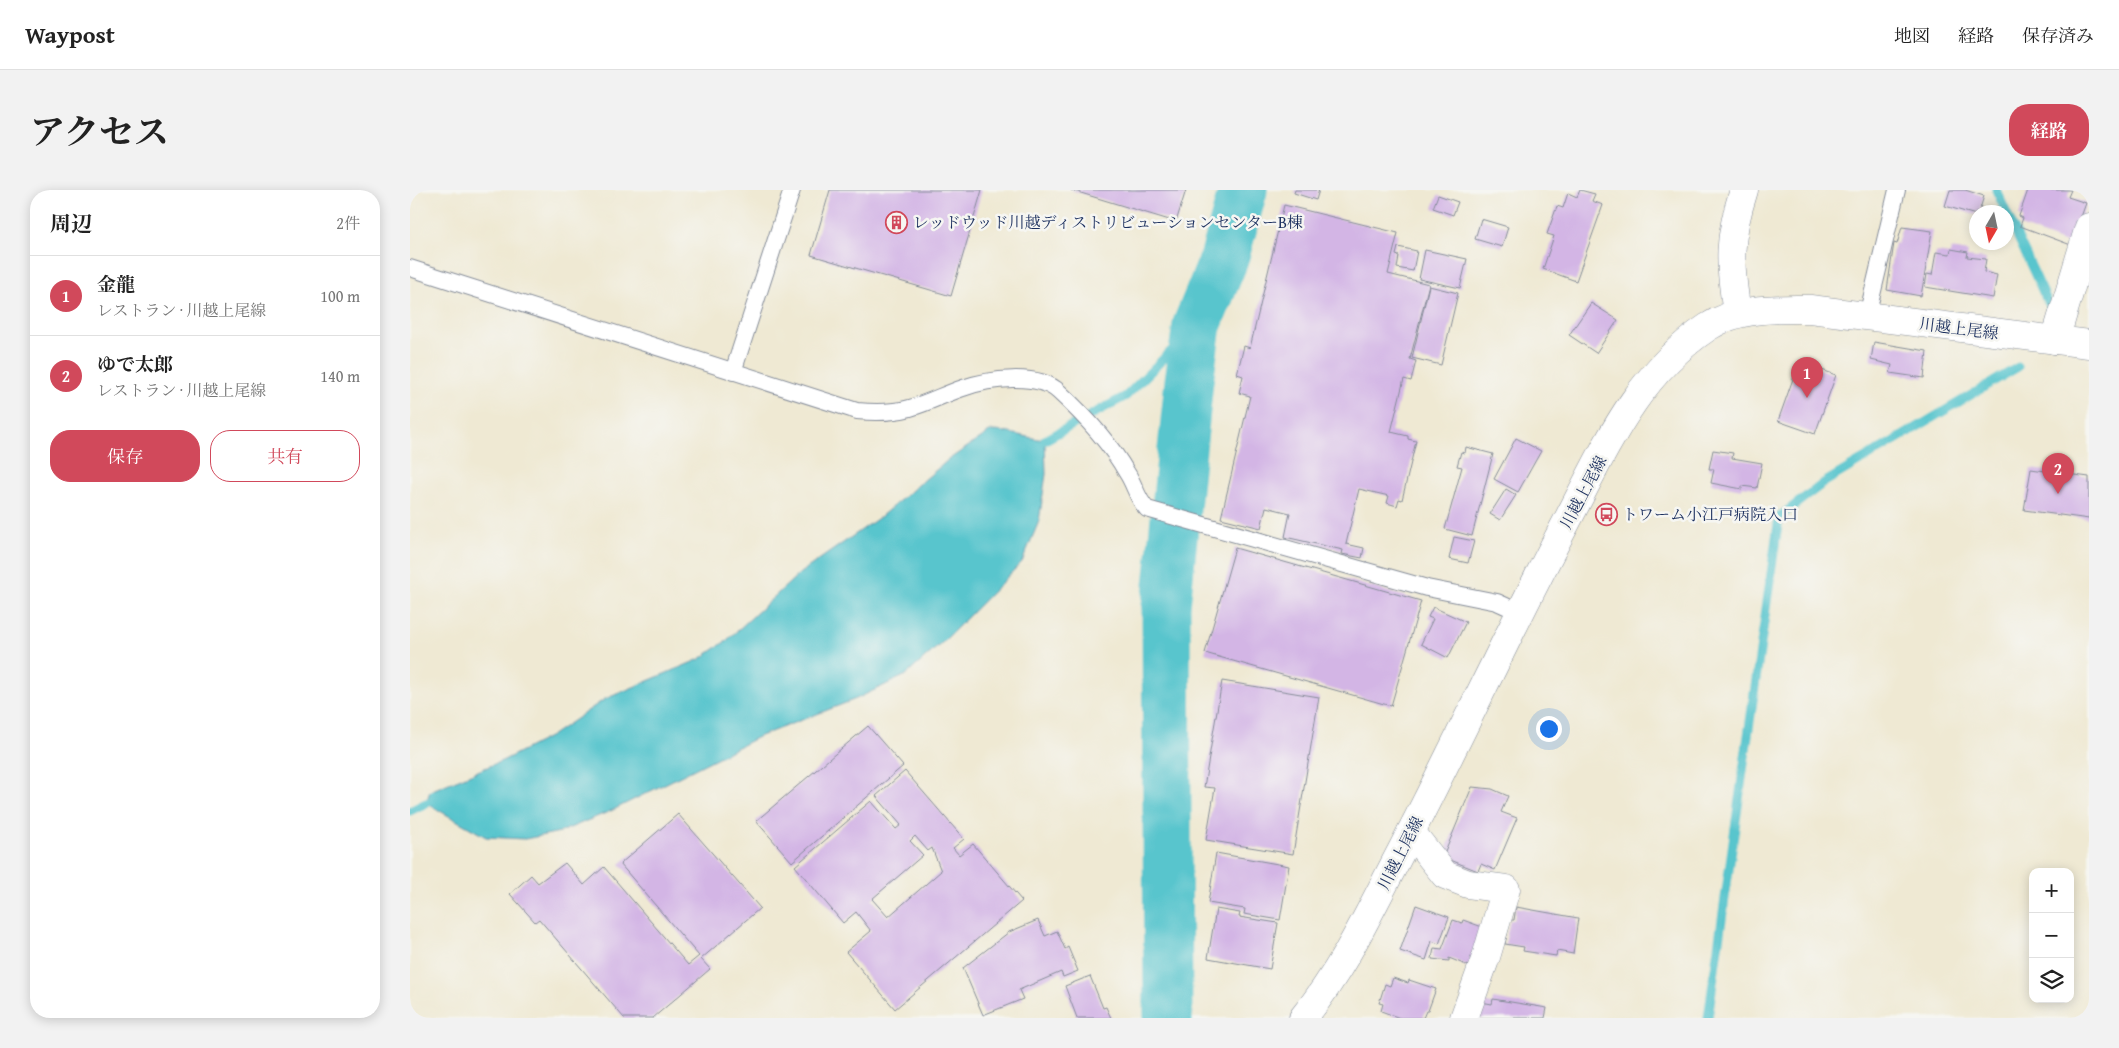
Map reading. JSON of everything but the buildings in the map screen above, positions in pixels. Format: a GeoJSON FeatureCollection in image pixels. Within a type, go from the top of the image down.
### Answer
{"type":"FeatureCollection","features":[{"type":"Feature","properties":{"kind":"main road"},"geometry":{"type":"LineString","coordinates":[[1737,313],[1730,271],[1731,247],[1733,230],[1744,190]]}},
{"type":"Feature","properties":{"kind":"main road"},"geometry":{"type":"LineString","coordinates":[[2055,340],[2089,227]]}},
{"type":"Feature","properties":{"kind":"main road","name":"川越上尾線"},"geometry":{"type":"LineString","coordinates":[[1304,1018],[1325,992],[1345,957],[1411,832],[1519,612],[1618,425],[1638,393],[1658,369],[1687,344],[1709,326],[1737,313],[1773,309],[1810,309],[2089,344]]}},
{"type":"Feature","properties":{"kind":"main road"},"geometry":{"type":"LineString","coordinates":[[1411,832],[1445,875],[1468,884],[1506,890],[1486,957],[1464,1018]]}},
{"type":"Feature","properties":{"kind":"lane"},"geometry":{"type":"LineString","coordinates":[[733,372],[792,190]]}},
{"type":"Feature","properties":{"kind":"lane"},"geometry":{"type":"LineString","coordinates":[[1867,316],[1897,190]]}},
{"type":"Feature","properties":{"kind":"lane"},"geometry":{"type":"LineString","coordinates":[[410,268],[857,411],[884,413],[910,408],[973,385],[1000,380],[1035,381],[1056,390],[1096,432],[1127,473],[1140,503],[1147,509],[1427,588],[1497,602],[1519,612]]}},
{"type":"Feature","properties":{"kind":"water"},"geometry":{"type":"Polygon","coordinates":[[[991,431],[1045,440],[1046,474],[1039,521],[1022,562],[944,641],[906,675],[856,699],[760,736],[613,810],[560,832],[525,839],[486,837],[426,803],[430,791],[504,760],[551,736],[605,699],[700,659],[726,641],[800,573],[880,517],[948,460],[991,431]]]}},
{"type":"Feature","properties":{"kind":"waterway"},"geometry":{"type":"LineString","coordinates":[[1168,1018],[1166,606],[1189,381],[1197,325],[1224,259],[1243,190]]}},
{"type":"Feature","properties":{"kind":"waterway"},"geometry":{"type":"LineString","coordinates":[[1996,190],[2049,305]]}},
{"type":"Feature","properties":{"kind":"waterway"},"geometry":{"type":"LineString","coordinates":[[1045,440],[1126,396],[1197,325]]}},
{"type":"Feature","properties":{"kind":"waterway"},"geometry":{"type":"LineString","coordinates":[[1708,1018],[1779,517],[1825,482],[2018,367]]}},
{"type":"Feature","properties":{"kind":"waterway"},"geometry":{"type":"LineString","coordinates":[[410,811],[426,803]]}},
{"type":"Feature","properties":{"kind":"place","name":"レッドウッド川越ディストリビューションセンターB棟"},"geometry":{"type":"Point","coordinates":[897,222]}},
{"type":"Feature","properties":{"kind":"place","name":"金龍"},"geometry":{"type":"Point","coordinates":[1807,398]}},
{"type":"Feature","properties":{"kind":"place","name":"ゆで太郎"},"geometry":{"type":"Point","coordinates":[2058,494]}},
{"type":"Feature","properties":{"kind":"place","name":"トワーム小江戸病院入口"},"geometry":{"type":"Point","coordinates":[1606,514]}}]}
